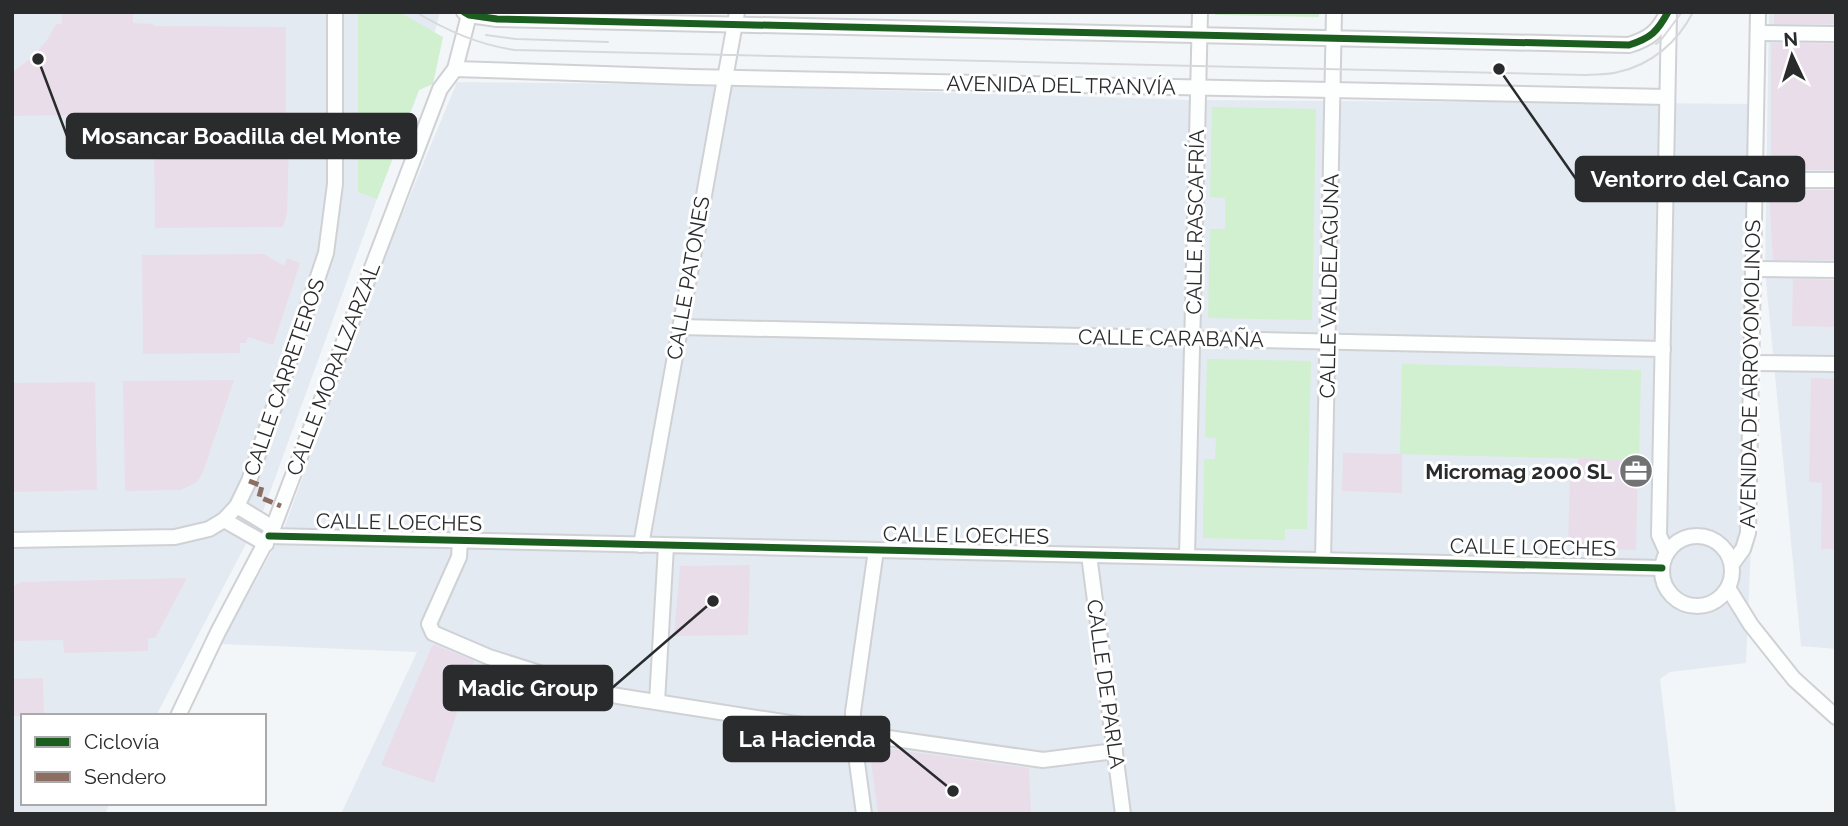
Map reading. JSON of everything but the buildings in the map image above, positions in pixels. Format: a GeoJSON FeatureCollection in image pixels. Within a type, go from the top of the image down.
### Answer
{"type":"FeatureCollection","features":[{"type":"Feature","properties":{"kind":"street","name":"CALLE CARRETEROS"},"geometry":{"type":"LineString","coordinates":[[12,540],[175,537],[209,530],[224,520],[237,506],[249,481],[326,253],[335,184],[335,12]]}},
{"type":"Feature","properties":{"kind":"street","name":"CALLE RASCAFRÍA"},"geometry":{"type":"LineString","coordinates":[[1187,557],[1200,12]]}},
{"type":"Feature","properties":{"kind":"street","name":"CALLE VALDELAGUNA"},"geometry":{"type":"LineString","coordinates":[[1323,560],[1334,12]]}},
{"type":"Feature","properties":{"kind":"street"},"geometry":{"type":"LineString","coordinates":[[467,13],[496,19],[736,18],[1199,35],[1629,44],[1644,40],[1658,30],[1668,12]]}},
{"type":"Feature","properties":{"kind":"street"},"geometry":{"type":"LineString","coordinates":[[1667,553],[1659,535],[1668,12]]}},
{"type":"Feature","properties":{"kind":"street","name":"AVENIDA DE ARROYOMOLINOS"},"geometry":{"type":"LineString","coordinates":[[1732,564],[1743,549],[1748,533],[1758,12]]}},
{"type":"Feature","properties":{"kind":"street","name":"CALLE MORALZARZAL"},"geometry":{"type":"LineString","coordinates":[[179,714],[218,632],[269,536],[440,89],[455,69],[467,13]]}},
{"type":"Feature","properties":{"kind":"street","name":"CALLE PATONES"},"geometry":{"type":"LineString","coordinates":[[640,545],[736,18]]}},
{"type":"Feature","properties":{"kind":"street"},"geometry":{"type":"LineString","coordinates":[[1758,33],[1836,34]]}},
{"type":"Feature","properties":{"kind":"street","name":"AVENIDA DEL TRANVÍA"},"geometry":{"type":"LineString","coordinates":[[455,69],[724,78],[1667,97]]}},
{"type":"Feature","properties":{"kind":"street"},"geometry":{"type":"LineString","coordinates":[[1755,180],[1836,180]]}},
{"type":"Feature","properties":{"kind":"street"},"geometry":{"type":"LineString","coordinates":[[1753,269],[1836,270]]}},
{"type":"Feature","properties":{"kind":"street","name":"CALLE CARABAÑA"},"geometry":{"type":"LineString","coordinates":[[680,327],[1663,349]]}},
{"type":"Feature","properties":{"kind":"street"},"geometry":{"type":"LineString","coordinates":[[1751,363],[1836,364]]}},
{"type":"Feature","properties":{"kind":"street","name":"CALLE LOECHES"},"geometry":{"type":"LineString","coordinates":[[237,506],[269,536]]}},
{"type":"Feature","properties":{"kind":"street","name":"CALLE LOECHES"},"geometry":{"type":"LineString","coordinates":[[224,520],[269,536],[1662,568]]}},
{"type":"Feature","properties":{"kind":"street"},"geometry":{"type":"LineString","coordinates":[[1693,536],[1703,536],[1722,546],[1732,564],[1728,588],[1710,604],[1687,605],[1668,591],[1663,580],[1662,568],[1667,553],[1683,539],[1693,536]]}},
{"type":"Feature","properties":{"kind":"street"},"geometry":{"type":"LineString","coordinates":[[460,541],[459,557],[429,624],[433,633],[489,657],[541,674],[606,694],[1043,760],[1115,751]]}},
{"type":"Feature","properties":{"kind":"street"},"geometry":{"type":"LineString","coordinates":[[657,702],[666,545]]}},
{"type":"Feature","properties":{"kind":"street"},"geometry":{"type":"LineString","coordinates":[[863,814],[853,712],[876,550]]}},
{"type":"Feature","properties":{"kind":"street","name":"CALLE DE PARLA"},"geometry":{"type":"LineString","coordinates":[[1089,555],[1123,814]]}},
{"type":"Feature","properties":{"kind":"street"},"geometry":{"type":"LineString","coordinates":[[1728,588],[1751,625],[1794,679],[1836,717]]}},
{"type":"Feature","properties":{"kind":"shaded area"},"geometry":{"type":"Polygon","coordinates":[[[12,12],[440,12],[419,90],[263,511],[157,714],[21,714],[21,805],[109,805],[105,814],[12,814],[12,12]]]}},
{"type":"Feature","properties":{"kind":"shaded area"},"geometry":{"type":"Polygon","coordinates":[[[1769,12],[1836,12],[1836,649],[1801,646],[1765,271],[1769,12]]]}},
{"type":"Feature","properties":{"kind":"shaded area"},"geometry":{"type":"Polygon","coordinates":[[[457,82],[710,85],[1188,100],[1762,104],[1758,384],[1746,663],[1670,672],[1660,679],[1676,814],[341,814],[417,652],[221,644],[283,531],[377,275],[457,82]]]}},
{"type":"Feature","properties":{"kind":"green space"},"geometry":{"type":"Polygon","coordinates":[[[358,12],[399,12],[443,37],[433,84],[419,90],[377,199],[358,192],[358,12]]]}},
{"type":"Feature","properties":{"kind":"green space"},"geometry":{"type":"Polygon","coordinates":[[[1215,12],[1319,12],[1319,17],[1215,15],[1215,12]]]}},
{"type":"Feature","properties":{"kind":"green space"},"geometry":{"type":"Polygon","coordinates":[[[1212,107],[1316,109],[1312,320],[1208,318],[1210,229],[1225,229],[1225,198],[1210,197],[1212,107]]]}},
{"type":"Feature","properties":{"kind":"green space"},"geometry":{"type":"Polygon","coordinates":[[[1207,359],[1311,361],[1307,529],[1285,529],[1285,540],[1203,538],[1204,459],[1215,459],[1216,438],[1205,437],[1207,359]]]}},
{"type":"Feature","properties":{"kind":"green space"},"geometry":{"type":"Polygon","coordinates":[[[1402,364],[1641,370],[1639,460],[1400,454],[1402,364]]]}},
{"type":"Feature","properties":{"kind":"tram line"},"geometry":{"type":"LineString","coordinates":[[416,12],[464,36],[515,50],[1585,75],[1618,72],[1642,64],[1662,51],[1680,33],[1693,12]]}},
{"type":"Feature","properties":{"kind":"tram line"},"geometry":{"type":"LineString","coordinates":[[1656,44],[1682,12]]}},
{"type":"Feature","properties":{"kind":"tram line"},"geometry":{"type":"LineString","coordinates":[[486,35],[516,39],[608,42]]}},
{"type":"Feature","properties":{"kind":"marked path"},"geometry":{"type":"LineString","coordinates":[[249,481],[262,486],[259,497],[281,506]]}},
{"type":"Feature","properties":{"kind":"cycle path"},"geometry":{"type":"LineString","coordinates":[[464,12],[497,19],[1629,45],[1653,33],[1668,12]]}},
{"type":"Feature","properties":{"kind":"cycle path"},"geometry":{"type":"LineString","coordinates":[[269,536],[1662,568]]}},
{"type":"Feature","properties":{"kind":"place","name":"Mosancar Boadilla del Monte"},"geometry":{"type":"Point","coordinates":[38,59]}},
{"type":"Feature","properties":{"kind":"place","name":"Ventorro del Cano"},"geometry":{"type":"Point","coordinates":[1499,69]}},
{"type":"Feature","properties":{"kind":"place","name":"Micromag 2000 SL"},"geometry":{"type":"Point","coordinates":[1636,471]}},
{"type":"Feature","properties":{"kind":"place","name":"Madic Group"},"geometry":{"type":"Point","coordinates":[713,601]}},
{"type":"Feature","properties":{"kind":"place","name":"La Hacienda"},"geometry":{"type":"Point","coordinates":[953,791]}}]}
